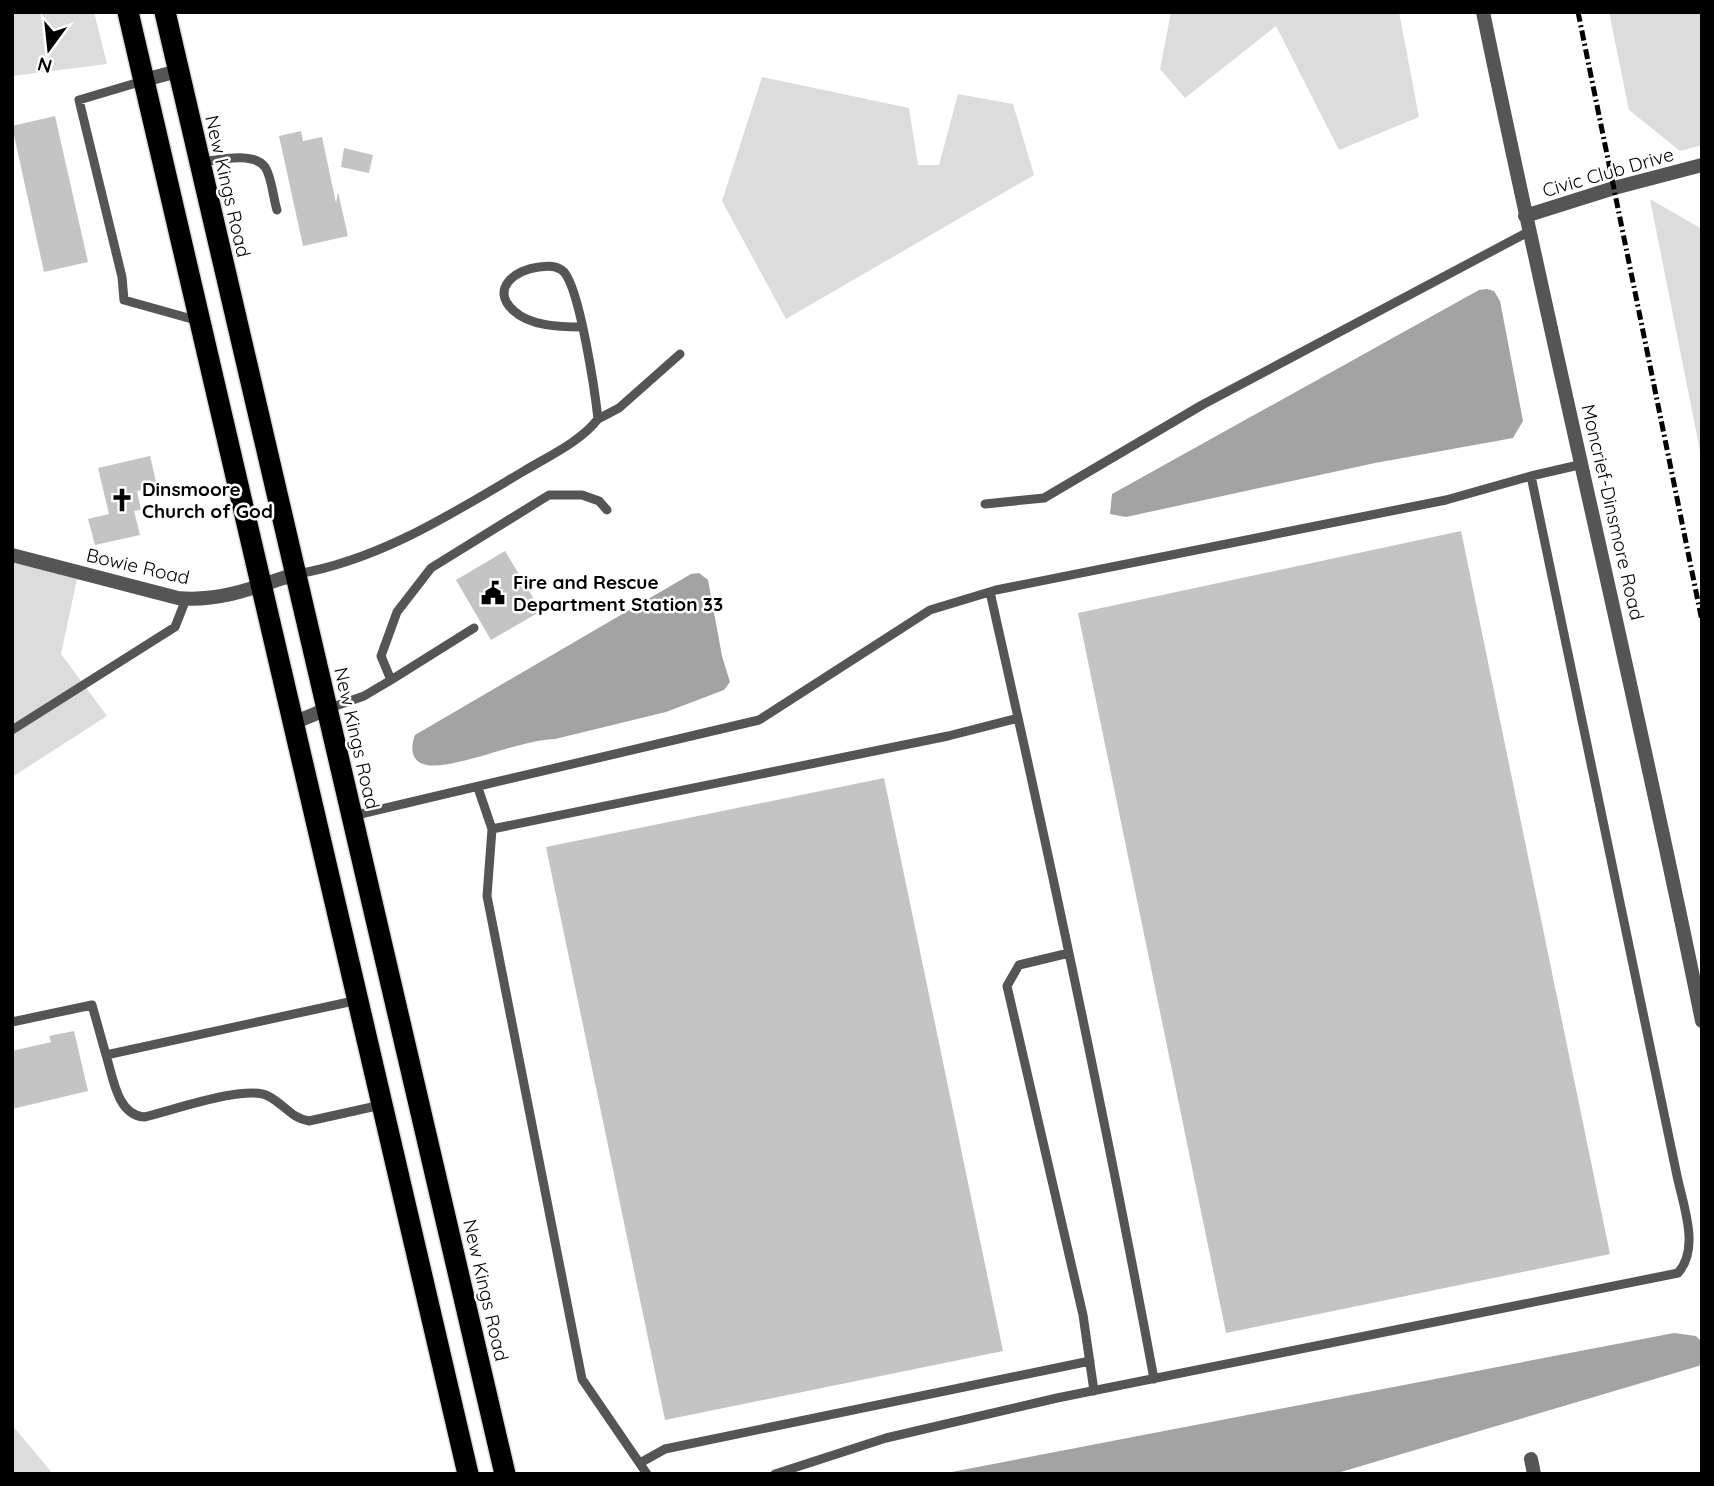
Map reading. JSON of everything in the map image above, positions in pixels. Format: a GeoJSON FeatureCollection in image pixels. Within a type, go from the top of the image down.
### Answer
{"type":"FeatureCollection","features":[{"type":"Feature","properties":{"kind":"highway"},"geometry":{"type":"LineString","coordinates":[[128,12],[468,1474]]}},
{"type":"Feature","properties":{"kind":"highway","name":"New Kings Road"},"geometry":{"type":"LineString","coordinates":[[165,12],[505,1474]]}},
{"type":"Feature","properties":{"kind":"street","name":"Moncrief-Dinsmore Road"},"geometry":{"type":"LineString","coordinates":[[1483,12],[1528,232],[1657,798],[1702,1021]]}},
{"type":"Feature","properties":{"kind":"street"},"geometry":{"type":"LineString","coordinates":[[144,80],[178,71]]}},
{"type":"Feature","properties":{"kind":"street","name":"Civic Club Drive"},"geometry":{"type":"LineString","coordinates":[[1525,216],[1702,165]]}},
{"type":"Feature","properties":{"kind":"street","name":"Bowie Road"},"geometry":{"type":"LineString","coordinates":[[12,555],[186,599],[221,598],[295,575]]}},
{"type":"Feature","properties":{"kind":"street"},"geometry":{"type":"LineString","coordinates":[[293,723],[327,709]]}},
{"type":"Feature","properties":{"kind":"lane"},"geometry":{"type":"LineString","coordinates":[[144,80],[79,100],[122,277],[124,300],[201,322]]}},
{"type":"Feature","properties":{"kind":"lane"},"geometry":{"type":"LineString","coordinates":[[200,162],[233,158],[254,160],[265,167],[277,210]]}},
{"type":"Feature","properties":{"kind":"lane"},"geometry":{"type":"LineString","coordinates":[[985,504],[1044,498],[1202,405],[1528,232]]}},
{"type":"Feature","properties":{"kind":"lane"},"geometry":{"type":"LineString","coordinates":[[580,327],[556,327],[514,312],[505,298],[505,285],[510,276],[525,268],[551,265],[563,271],[570,283],[580,327],[598,419]]}},
{"type":"Feature","properties":{"kind":"lane"},"geometry":{"type":"LineString","coordinates":[[295,575],[362,556],[419,531],[590,429],[598,419],[619,408],[680,354]]}},
{"type":"Feature","properties":{"kind":"lane"},"geometry":{"type":"LineString","coordinates":[[352,816],[759,720],[930,610],[990,592],[1446,500],[1583,464]]}},
{"type":"Feature","properties":{"kind":"lane"},"geometry":{"type":"LineString","coordinates":[[775,1474],[886,1437],[1094,1391],[1678,1273],[1688,1263],[1691,1247],[1679,1184],[1531,476]]}},
{"type":"Feature","properties":{"kind":"lane"},"geometry":{"type":"LineString","coordinates":[[391,680],[381,656],[397,612],[431,568],[549,495],[582,495],[598,501],[607,510]]}},
{"type":"Feature","properties":{"kind":"lane"},"geometry":{"type":"LineString","coordinates":[[990,592],[1125,1216],[1154,1379]]}},
{"type":"Feature","properties":{"kind":"lane"},"geometry":{"type":"LineString","coordinates":[[12,730],[175,627],[186,599]]}},
{"type":"Feature","properties":{"kind":"lane"},"geometry":{"type":"LineString","coordinates":[[327,709],[364,696],[474,628]]}},
{"type":"Feature","properties":{"kind":"lane"},"geometry":{"type":"LineString","coordinates":[[492,830],[948,736],[1018,718]]}},
{"type":"Feature","properties":{"kind":"lane"},"geometry":{"type":"LineString","coordinates":[[478,788],[492,830],[487,896],[582,1379],[647,1474]]}},
{"type":"Feature","properties":{"kind":"lane"},"geometry":{"type":"LineString","coordinates":[[1069,953],[1019,965],[1007,986],[1083,1315],[1094,1391]]}},
{"type":"Feature","properties":{"kind":"lane"},"geometry":{"type":"LineString","coordinates":[[106,1055],[358,1000]]}},
{"type":"Feature","properties":{"kind":"lane"},"geometry":{"type":"LineString","coordinates":[[12,1023],[92,1005],[125,1109],[135,1116],[144,1117],[243,1093],[268,1096],[298,1119],[309,1121],[382,1105]]}},
{"type":"Feature","properties":{"kind":"lane"},"geometry":{"type":"LineString","coordinates":[[640,1463],[665,1449],[1090,1361]]}},
{"type":"Feature","properties":{"kind":"shaded area"},"geometry":{"type":"Polygon","coordinates":[[[12,12],[94,12],[107,64],[12,76],[12,12]]]}},
{"type":"Feature","properties":{"kind":"shaded area"},"geometry":{"type":"Polygon","coordinates":[[[1171,12],[1399,12],[1419,117],[1339,150],[1276,26],[1185,98],[1160,69],[1171,12]]]}},
{"type":"Feature","properties":{"kind":"shaded area"},"geometry":{"type":"Polygon","coordinates":[[[1609,12],[1702,12],[1702,145],[1680,151],[1629,110],[1609,12]]]}},
{"type":"Feature","properties":{"kind":"shaded area"},"geometry":{"type":"Polygon","coordinates":[[[762,77],[909,108],[918,165],[939,165],[958,94],[1013,104],[1034,175],[786,319],[722,201],[762,77]]]}},
{"type":"Feature","properties":{"kind":"shaded area"},"geometry":{"type":"Polygon","coordinates":[[[1650,199],[1702,229],[1702,461],[1650,199]]]}},
{"type":"Feature","properties":{"kind":"shaded area"},"geometry":{"type":"Polygon","coordinates":[[[1479,290],[1494,291],[1500,301],[1523,421],[1513,438],[1375,463],[1126,517],[1110,514],[1112,494],[1479,290]]]}},
{"type":"Feature","properties":{"kind":"shaded area"},"geometry":{"type":"Polygon","coordinates":[[[12,562],[77,579],[61,654],[107,716],[12,777],[12,562]]]}},
{"type":"Feature","properties":{"kind":"shaded area"},"geometry":{"type":"Polygon","coordinates":[[[699,573],[708,580],[722,656],[730,682],[724,690],[666,712],[453,763],[427,765],[415,758],[412,749],[415,735],[691,574],[699,573]]]}},
{"type":"Feature","properties":{"kind":"shaded area"},"geometry":{"type":"Polygon","coordinates":[[[1674,1333],[1696,1336],[1702,1342],[1702,1365],[1334,1474],[941,1474],[1674,1333]]]}},
{"type":"Feature","properties":{"kind":"shaded area"},"geometry":{"type":"Polygon","coordinates":[[[12,1425],[53,1474],[12,1474],[12,1425]]]}},
{"type":"Feature","properties":{"kind":"building"},"geometry":{"type":"Polygon","coordinates":[[[55,116],[88,262],[44,272],[12,126],[55,116]]]}},
{"type":"Feature","properties":{"kind":"building"},"geometry":{"type":"Polygon","coordinates":[[[301,131],[303,141],[322,137],[336,203],[338,192],[348,236],[303,246],[279,136],[301,131]]]}},
{"type":"Feature","properties":{"kind":"building"},"geometry":{"type":"Polygon","coordinates":[[[344,148],[373,155],[369,173],[341,167],[344,148]]]}},
{"type":"Feature","properties":{"kind":"building","name":"Dinsmoore Church of God"},"geometry":{"type":"Polygon","coordinates":[[[150,456],[157,486],[137,491],[141,510],[134,511],[140,535],[95,545],[88,519],[109,514],[98,468],[150,456]]]}},
{"type":"Feature","properties":{"kind":"building"},"geometry":{"type":"Polygon","coordinates":[[[1461,531],[1610,1254],[1226,1333],[1078,613],[1461,531]]]}},
{"type":"Feature","properties":{"kind":"building"},"geometry":{"type":"Polygon","coordinates":[[[505,551],[541,611],[491,640],[456,580],[505,551]]]}},
{"type":"Feature","properties":{"kind":"building"},"geometry":{"type":"Polygon","coordinates":[[[884,778],[1003,1351],[665,1420],[546,847],[884,778]]]}},
{"type":"Feature","properties":{"kind":"building"},"geometry":{"type":"Polygon","coordinates":[[[74,1031],[88,1091],[12,1109],[12,1051],[51,1042],[49,1036],[74,1031]]]}},
{"type":"Feature","properties":{"kind":"railway"},"geometry":{"type":"LineString","coordinates":[[1578,12],[1702,621]]}},
{"type":"Feature","properties":{"kind":"place","name":"Dinsmoore Church of God"},"geometry":{"type":"Point","coordinates":[122,500]}},
{"type":"Feature","properties":{"kind":"place","name":"Fire and Rescue Department Station 33"},"geometry":{"type":"Point","coordinates":[493,593]}}]}
